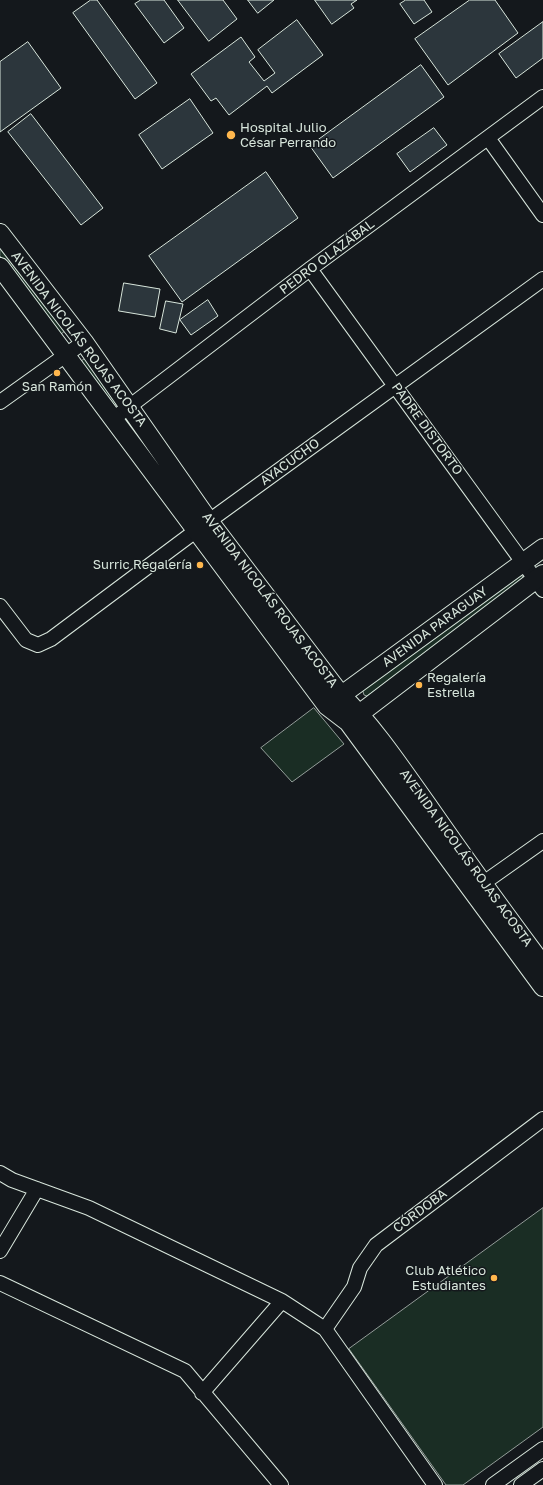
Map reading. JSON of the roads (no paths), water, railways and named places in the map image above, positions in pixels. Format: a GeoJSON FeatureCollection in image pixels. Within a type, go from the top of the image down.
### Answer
{"type":"FeatureCollection","features":[{"type":"Feature","properties":{"kind":"main road","name":"AVENIDA NICOLÁS ROJAS ACOSTA"},"geometry":{"type":"LineString","coordinates":[[0,233],[84,342],[130,406],[203,526],[327,706],[354,718]]}},
{"type":"Feature","properties":{"kind":"main road","name":"AVENIDA NICOLÁS ROJAS ACOSTA"},"geometry":{"type":"LineString","coordinates":[[0,267],[113,420],[203,526],[342,695],[354,718],[478,887],[543,987]]}},
{"type":"Feature","properties":{"kind":"main road","name":"AVENIDA PARAGUAY"},"geometry":{"type":"LineString","coordinates":[[327,706],[543,548]]}},
{"type":"Feature","properties":{"kind":"main road","name":"AVENIDA PARAGUAY"},"geometry":{"type":"LineString","coordinates":[[354,718],[541,581]]}},
{"type":"Feature","properties":{"kind":"main road","name":"AVENIDA NICOLÁS ROJAS ACOSTA"},"geometry":{"type":"LineString","coordinates":[[478,887],[543,965]]}},
{"type":"Feature","properties":{"kind":"street","name":"PEDRO OLAZÁBAL"},"geometry":{"type":"LineString","coordinates":[[113,420],[310,270],[543,97]]}},
{"type":"Feature","properties":{"kind":"street"},"geometry":{"type":"LineString","coordinates":[[488,138],[543,215]]}},
{"type":"Feature","properties":{"kind":"street","name":"PADRE DISTORTO"},"geometry":{"type":"LineString","coordinates":[[310,270],[523,563],[541,581]]}},
{"type":"Feature","properties":{"kind":"street","name":"AYACUCHO"},"geometry":{"type":"LineString","coordinates":[[0,606],[26,640],[38,645],[51,639],[203,526],[543,279]]}},
{"type":"Feature","properties":{"kind":"street"},"geometry":{"type":"LineString","coordinates":[[0,402],[84,342]]}},
{"type":"Feature","properties":{"kind":"street"},"geometry":{"type":"LineString","coordinates":[[478,887],[543,841]]}},
{"type":"Feature","properties":{"kind":"street","name":"CÓRDOBA"},"geometry":{"type":"LineString","coordinates":[[326,1329],[354,1287],[360,1268],[376,1245],[543,1118]]}},
{"type":"Feature","properties":{"kind":"street"},"geometry":{"type":"LineString","coordinates":[[0,1173],[12,1180],[89,1208],[282,1301],[326,1329],[435,1485]]}},
{"type":"Feature","properties":{"kind":"street"},"geometry":{"type":"LineString","coordinates":[[0,1251],[37,1189]]}},
{"type":"Feature","properties":{"kind":"street"},"geometry":{"type":"LineString","coordinates":[[0,1283],[185,1372],[281,1485]]}},
{"type":"Feature","properties":{"kind":"street"},"geometry":{"type":"LineString","coordinates":[[202,1392],[282,1301]]}},
{"type":"Feature","properties":{"kind":"street"},"geometry":{"type":"LineString","coordinates":[[493,1485],[543,1449]]}},
{"type":"Feature","properties":{"kind":"street"},"geometry":{"type":"LineString","coordinates":[[521,1485],[543,1469]]}},
{"type":"Feature","properties":{"kind":"place","name":"Hospital Julio César Perrando"},"geometry":{"type":"Point","coordinates":[231,135]}},
{"type":"Feature","properties":{"kind":"place","name":"San Ramón"},"geometry":{"type":"Point","coordinates":[57,373]}},
{"type":"Feature","properties":{"kind":"place","name":"Surric Regalería"},"geometry":{"type":"Point","coordinates":[200,565]}},
{"type":"Feature","properties":{"kind":"place","name":"Regalería Estrella"},"geometry":{"type":"Point","coordinates":[419,685]}},
{"type":"Feature","properties":{"kind":"place","name":"Club Atlético Estudiantes"},"geometry":{"type":"Point","coordinates":[494,1278]}}]}
